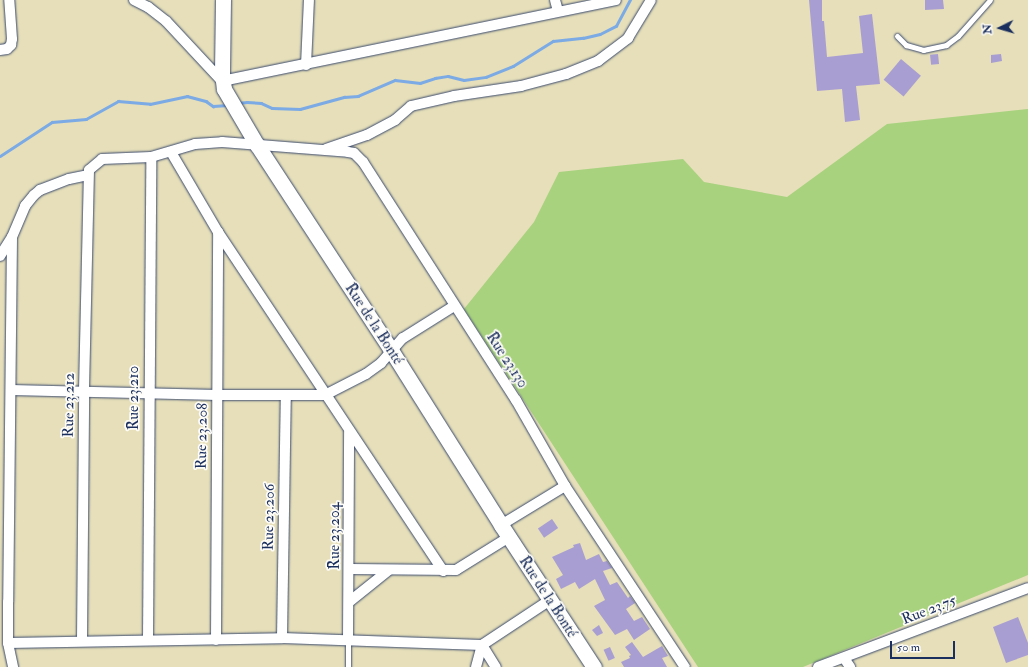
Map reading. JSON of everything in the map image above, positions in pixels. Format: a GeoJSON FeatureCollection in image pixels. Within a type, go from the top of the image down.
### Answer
{"type":"FeatureCollection","features":[{"type":"Feature","properties":{"kind":"street"},"geometry":{"type":"LineString","coordinates":[[0,50],[7,49],[12,39],[10,0]]}},
{"type":"Feature","properties":{"kind":"street","name":"Rue de la Bonté"},"geometry":{"type":"LineString","coordinates":[[134,0],[166,21],[223,85],[257,145],[391,350],[505,531],[594,667]]}},
{"type":"Feature","properties":{"kind":"street"},"geometry":{"type":"LineString","coordinates":[[223,0],[223,85],[306,65],[616,0]]}},
{"type":"Feature","properties":{"kind":"street"},"geometry":{"type":"LineString","coordinates":[[306,65],[309,0]]}},
{"type":"Feature","properties":{"kind":"street"},"geometry":{"type":"LineString","coordinates":[[555,0],[558,11]]}},
{"type":"Feature","properties":{"kind":"street"},"geometry":{"type":"LineString","coordinates":[[322,150],[367,135],[395,120],[411,106],[454,96],[521,86],[566,74],[598,61],[628,38],[651,0]]}},
{"type":"Feature","properties":{"kind":"street","name":"Rue 23.130"},"geometry":{"type":"LineString","coordinates":[[88,173],[102,160],[151,157],[206,142],[354,153],[363,162],[454,306],[516,400],[565,486],[685,667]]}},
{"type":"Feature","properties":{"kind":"street"},"geometry":{"type":"LineString","coordinates":[[171,152],[218,232],[443,571]]}},
{"type":"Feature","properties":{"kind":"street","name":"Rue 23.210"},"geometry":{"type":"LineString","coordinates":[[148,640],[151,157]]}},
{"type":"Feature","properties":{"kind":"street"},"geometry":{"type":"LineString","coordinates":[[0,256],[12,237],[23,211],[34,195],[40,190],[88,173]]}},
{"type":"Feature","properties":{"kind":"street","name":"Rue 23.212"},"geometry":{"type":"LineString","coordinates":[[82,640],[84,390],[88,173]]}},
{"type":"Feature","properties":{"kind":"street","name":"Rue 23.208"},"geometry":{"type":"LineString","coordinates":[[216,640],[218,232]]}},
{"type":"Feature","properties":{"kind":"street"},"geometry":{"type":"LineString","coordinates":[[12,237],[11,390],[4,600],[8,643],[13,667]]}},
{"type":"Feature","properties":{"kind":"street"},"geometry":{"type":"LineString","coordinates":[[11,390],[84,390],[218,395],[325,395],[366,374],[381,363],[403,338],[454,306]]}},
{"type":"Feature","properties":{"kind":"street","name":"Rue 23.206"},"geometry":{"type":"LineString","coordinates":[[282,638],[286,395]]}},
{"type":"Feature","properties":{"kind":"street","name":"Rue 23.204"},"geometry":{"type":"LineString","coordinates":[[348,640],[350,569],[350,432]]}},
{"type":"Feature","properties":{"kind":"street"},"geometry":{"type":"LineString","coordinates":[[350,569],[456,570],[565,486]]}},
{"type":"Feature","properties":{"kind":"street"},"geometry":{"type":"LineString","coordinates":[[349,602],[389,570]]}},
{"type":"Feature","properties":{"kind":"street","name":"Rue 23.75"},"geometry":{"type":"LineString","coordinates":[[818,667],[1028,588]]}},
{"type":"Feature","properties":{"kind":"street"},"geometry":{"type":"LineString","coordinates":[[8,643],[82,640],[216,640],[282,638],[482,645],[550,600]]}},
{"type":"Feature","properties":{"kind":"street"},"geometry":{"type":"LineString","coordinates":[[476,667],[482,645]]}},
{"type":"Feature","properties":{"kind":"street"},"geometry":{"type":"LineString","coordinates":[[482,645],[496,667]]}},
{"type":"Feature","properties":{"kind":"street"},"geometry":{"type":"LineString","coordinates":[[844,658],[850,667]]}},
{"type":"Feature","properties":{"kind":"lane"},"geometry":{"type":"LineString","coordinates":[[897,36],[906,45],[923,50],[946,45],[958,36],[990,0]]}},
{"type":"Feature","properties":{"kind":"lane"},"geometry":{"type":"LineString","coordinates":[[348,640],[348,667]]}},
{"type":"Feature","properties":{"kind":"green space"},"geometry":{"type":"Polygon","coordinates":[[[1028,109],[1028,575],[803,667],[698,667],[464,309],[534,222],[559,172],[683,159],[704,182],[787,197],[887,124],[1028,109]]]}},
{"type":"Feature","properties":{"kind":"building"},"geometry":{"type":"Polygon","coordinates":[[[809,0],[822,0],[822,21],[824,21],[827,57],[863,53],[859,16],[872,14],[880,84],[856,86],[860,120],[845,122],[842,89],[817,91],[809,0]]]}},
{"type":"Feature","properties":{"kind":"building"},"geometry":{"type":"Polygon","coordinates":[[[925,0],[943,0],[944,9],[925,10],[925,0]]]}},
{"type":"Feature","properties":{"kind":"building"},"geometry":{"type":"Polygon","coordinates":[[[938,54],[939,64],[931,65],[930,55],[938,54]]]}},
{"type":"Feature","properties":{"kind":"building"},"geometry":{"type":"Polygon","coordinates":[[[1001,54],[1002,61],[991,63],[991,55],[1001,54]]]}},
{"type":"Feature","properties":{"kind":"building"},"geometry":{"type":"Polygon","coordinates":[[[901,59],[921,76],[904,96],[884,80],[901,59]]]}},
{"type":"Feature","properties":{"kind":"building"},"geometry":{"type":"Polygon","coordinates":[[[552,519],[558,528],[544,538],[538,529],[552,519]]]}},
{"type":"Feature","properties":{"kind":"building"},"geometry":{"type":"Polygon","coordinates":[[[580,543],[586,560],[599,554],[603,562],[607,561],[612,568],[603,571],[610,585],[617,582],[628,598],[630,596],[635,603],[626,609],[634,621],[642,617],[650,629],[634,640],[627,629],[615,635],[594,606],[605,600],[595,579],[579,589],[575,582],[561,589],[556,579],[563,575],[552,557],[574,547],[573,545],[580,543]]]}},
{"type":"Feature","properties":{"kind":"building"},"geometry":{"type":"Polygon","coordinates":[[[1018,617],[1028,643],[1028,655],[1006,663],[993,627],[1018,617]]]}},
{"type":"Feature","properties":{"kind":"building"},"geometry":{"type":"Polygon","coordinates":[[[599,625],[603,633],[597,636],[592,630],[599,625]]]}},
{"type":"Feature","properties":{"kind":"building"},"geometry":{"type":"Polygon","coordinates":[[[632,642],[643,657],[662,646],[668,656],[662,658],[667,667],[624,667],[621,662],[630,658],[629,656],[631,655],[625,647],[632,642]]]}},
{"type":"Feature","properties":{"kind":"building"},"geometry":{"type":"Polygon","coordinates":[[[610,647],[615,658],[608,661],[604,650],[610,647]]]}},
{"type":"Feature","properties":{"kind":"waterway"},"geometry":{"type":"LineString","coordinates":[[237,103],[261,103],[272,108],[300,109],[344,97],[358,96],[395,80],[420,83],[435,78],[448,76],[464,80],[486,77],[513,66],[553,41],[583,38],[600,34],[616,26],[630,0]]}},
{"type":"Feature","properties":{"kind":"waterway"},"geometry":{"type":"LineString","coordinates":[[0,156],[52,122],[86,119],[118,101],[150,104],[187,96],[206,101],[213,106],[228,105]]}}]}
